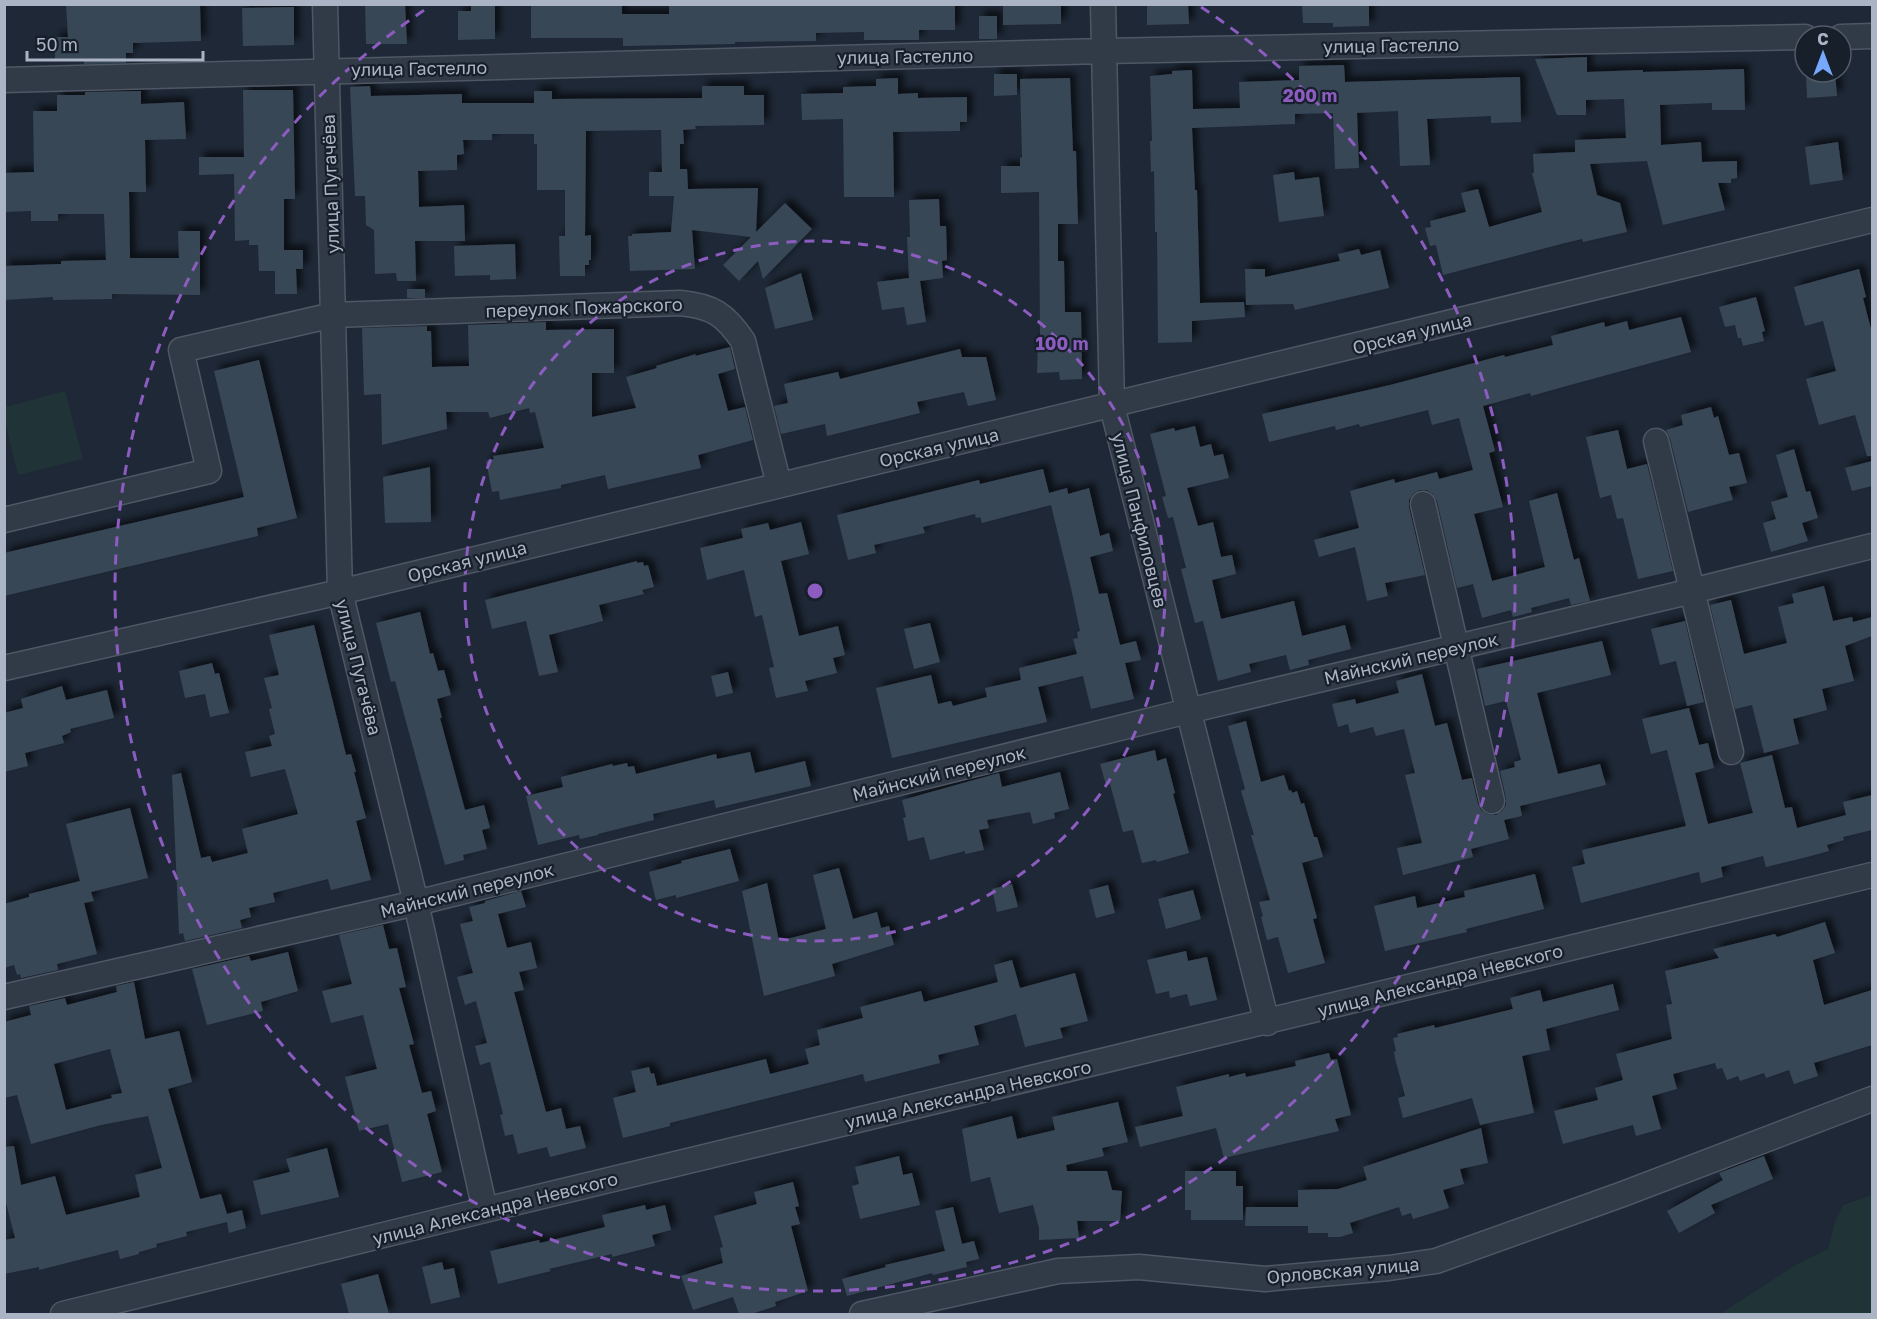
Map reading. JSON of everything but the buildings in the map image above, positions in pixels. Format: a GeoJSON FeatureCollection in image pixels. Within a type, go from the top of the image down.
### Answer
{"type":"FeatureCollection","features":[{"type":"Feature","properties":{"kind":"street","name":"улица Пугачёва"},"geometry":{"type":"LineString","coordinates":[[325,4],[340,592],[416,903],[485,1210]]}},
{"type":"Feature","properties":{"kind":"street","name":"улица Панфиловцев"},"geometry":{"type":"LineString","coordinates":[[1103,4],[1112,406],[1267,1023]]}},
{"type":"Feature","properties":{"kind":"street"},"geometry":{"type":"LineString","coordinates":[[1853,37],[1872,36]]}},
{"type":"Feature","properties":{"kind":"street","name":"улица Гастелло"},"geometry":{"type":"LineString","coordinates":[[4,80],[1104,51],[1793,37]]}},
{"type":"Feature","properties":{"kind":"street","name":"Орская улица"},"geometry":{"type":"LineString","coordinates":[[4,668],[340,592],[1872,220]]}},
{"type":"Feature","properties":{"kind":"street","name":"переулок Пожарского"},"geometry":{"type":"LineString","coordinates":[[4,520],[209,471],[181,350],[333,315],[680,303],[698,304],[712,309],[731,323],[743,341],[779,485]]}},
{"type":"Feature","properties":{"kind":"street"},"geometry":{"type":"LineString","coordinates":[[1656,441],[1731,752]]}},
{"type":"Feature","properties":{"kind":"street"},"geometry":{"type":"LineString","coordinates":[[1423,504],[1492,801]]}},
{"type":"Feature","properties":{"kind":"street","name":"Майнский переулок"},"geometry":{"type":"LineString","coordinates":[[4,997],[416,903],[1188,711],[1457,648],[1872,546]]}},
{"type":"Feature","properties":{"kind":"street","name":"улица Александра Невского"},"geometry":{"type":"LineString","coordinates":[[63,1314],[1872,875]]}},
{"type":"Feature","properties":{"kind":"street","name":"Орловская улица"},"geometry":{"type":"LineString","coordinates":[[862,1314],[1058,1271],[1139,1267],[1265,1279],[1389,1269],[1436,1261],[1623,1194],[1872,1099]]}},
{"type":"Feature","properties":{"kind":"green space"},"geometry":{"type":"Polygon","coordinates":[[[65,391],[83,459],[18,475],[5,421],[5,407],[65,391]]]}},
{"type":"Feature","properties":{"kind":"green space"},"geometry":{"type":"Polygon","coordinates":[[[1872,1195],[1872,1314],[1720,1314],[1796,1265],[1828,1249],[1835,1222],[1843,1205],[1872,1195]]]}}]}
